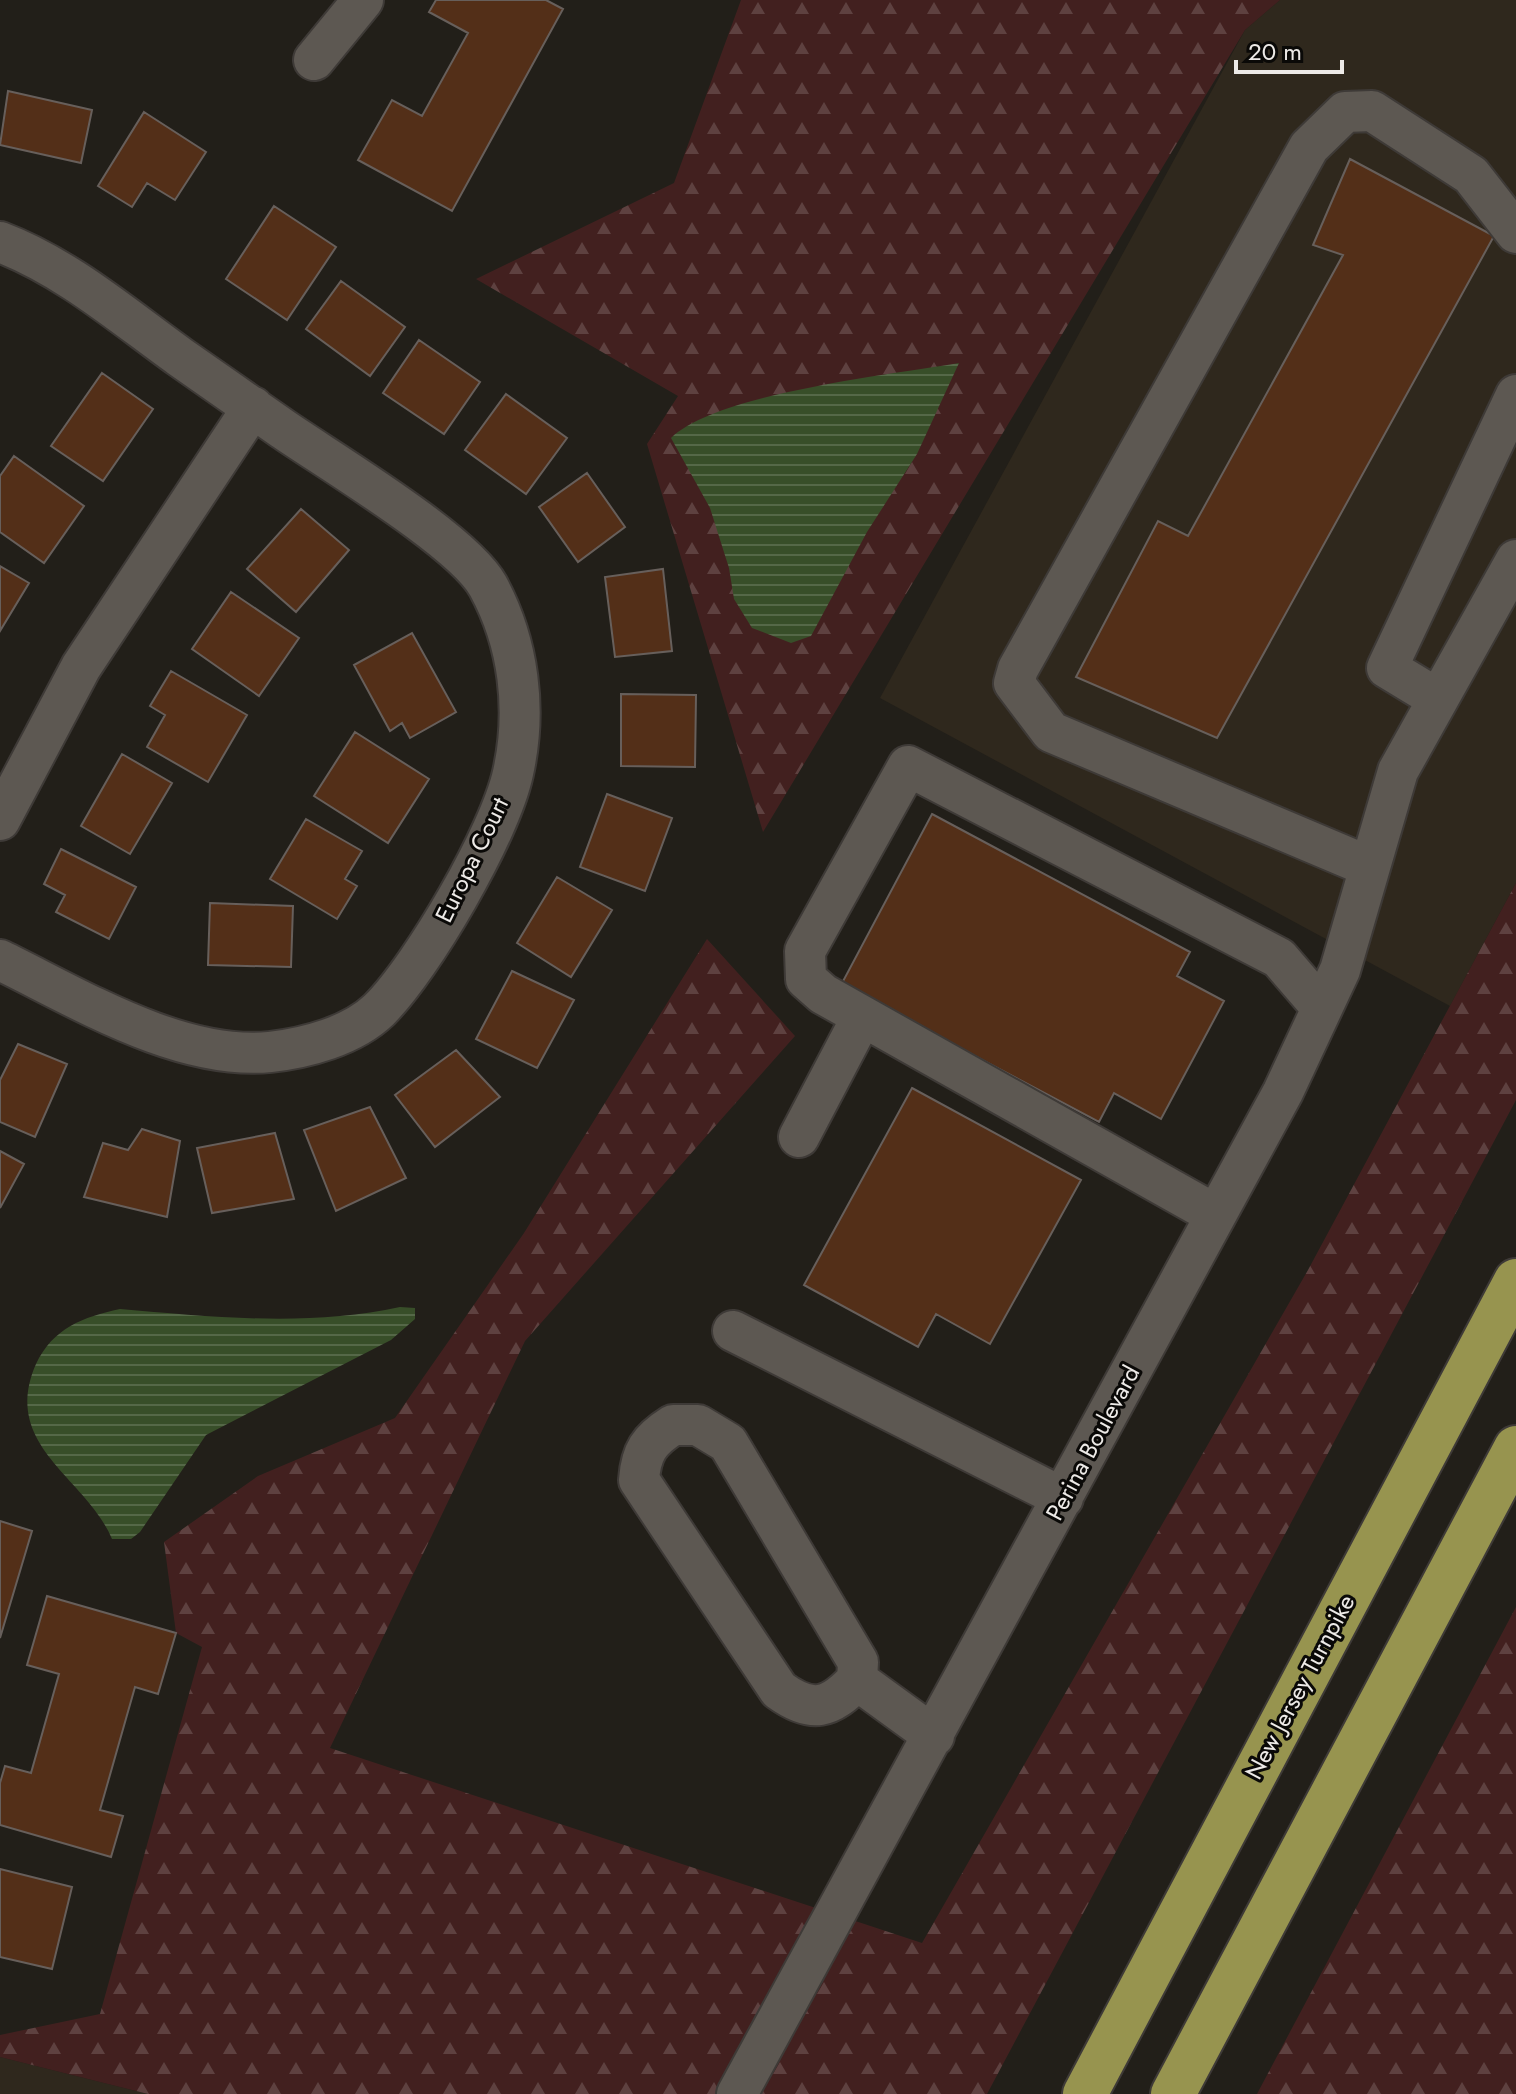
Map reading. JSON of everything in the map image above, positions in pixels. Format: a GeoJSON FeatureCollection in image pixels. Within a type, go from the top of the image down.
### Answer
{"type":"FeatureCollection","features":[{"type":"Feature","properties":{"kind":"highway","name":"New Jersey Turnpike"},"geometry":{"type":"LineString","coordinates":[[1085,2094],[1516,1281]]}},
{"type":"Feature","properties":{"kind":"highway"},"geometry":{"type":"LineString","coordinates":[[1173,2094],[1516,1448]]}},
{"type":"Feature","properties":{"kind":"street"},"geometry":{"type":"LineString","coordinates":[[314,60],[363,0]]}},
{"type":"Feature","properties":{"kind":"street"},"geometry":{"type":"LineString","coordinates":[[1370,867],[1051,732],[1014,683],[1025,655],[1309,147],[1345,112],[1372,111],[1471,175],[1516,233]]}},
{"type":"Feature","properties":{"kind":"street","name":"Europa Court"},"geometry":{"type":"LineString","coordinates":[[0,242],[25,251],[123,312],[442,540],[486,582],[506,625],[518,670],[520,715],[513,775],[488,837],[433,940],[377,1011],[335,1038],[269,1052],[217,1050],[143,1029],[0,960]]}},
{"type":"Feature","properties":{"kind":"street"},"geometry":{"type":"LineString","coordinates":[[1438,699],[1387,668],[1516,395]]}},
{"type":"Feature","properties":{"kind":"street"},"geometry":{"type":"LineString","coordinates":[[0,820],[81,667],[253,407]]}},
{"type":"Feature","properties":{"kind":"street","name":"Perina Boulevard"},"geometry":{"type":"LineString","coordinates":[[737,2094],[1283,1092],[1340,970],[1398,771],[1516,560]]}},
{"type":"Feature","properties":{"kind":"street"},"geometry":{"type":"LineString","coordinates":[[1216,1215],[823,994],[806,979],[805,951],[908,766],[1279,958],[1322,1008]]}},
{"type":"Feature","properties":{"kind":"street"},"geometry":{"type":"LineString","coordinates":[[799,1137],[862,1017]]}},
{"type":"Feature","properties":{"kind":"street"},"geometry":{"type":"LineString","coordinates":[[733,1331],[1063,1498]]}},
{"type":"Feature","properties":{"kind":"street"},"geometry":{"type":"LineString","coordinates":[[673,1425],[698,1425],[728,1443],[858,1662],[857,1680],[841,1698],[821,1706],[797,1703],[779,1690],[639,1480],[640,1456],[653,1437],[673,1425]]}},
{"type":"Feature","properties":{"kind":"street"},"geometry":{"type":"LineString","coordinates":[[857,1680],[934,1736]]}},
{"type":"Feature","properties":{"kind":"shaded area"},"geometry":{"type":"Polygon","coordinates":[[[1280,0],[1516,0],[1516,883],[1450,1006],[880,698],[1245,30],[1280,0]]]}},
{"type":"Feature","properties":{"kind":"shaded area"},"geometry":{"type":"Polygon","coordinates":[[[959,363],[917,454],[867,532],[811,636],[791,643],[752,628],[734,599],[729,568],[710,508],[671,438],[694,422],[765,398],[850,380],[959,363]]]}},
{"type":"Feature","properties":{"kind":"shaded area"},"geometry":{"type":"Polygon","coordinates":[[[415,1308],[415,1319],[391,1340],[206,1435],[140,1532],[131,1539],[112,1539],[100,1517],[37,1439],[29,1417],[28,1393],[36,1364],[43,1352],[60,1333],[94,1316],[120,1309],[296,1319],[415,1308]]]}},
{"type":"Feature","properties":{"kind":"shaded area"},"geometry":{"type":"Polygon","coordinates":[[[0,2057],[148,2094],[0,2094],[0,2057]]]}},
{"type":"Feature","properties":{"kind":"green space"},"geometry":{"type":"Polygon","coordinates":[[[741,0],[1280,0],[1245,30],[763,832],[647,444],[678,396],[476,279],[674,183],[741,0]]]}},
{"type":"Feature","properties":{"kind":"green space"},"geometry":{"type":"Polygon","coordinates":[[[1516,883],[1516,1100],[987,2094],[148,2094],[0,2057],[0,2035],[100,2014],[202,1647],[176,1633],[164,1542],[258,1476],[395,1418],[524,1233],[707,939],[795,1036],[525,1341],[330,1748],[922,1943],[1308,1270],[1516,883]]]}},
{"type":"Feature","properties":{"kind":"green space"},"geometry":{"type":"Polygon","coordinates":[[[1516,1607],[1516,2094],[1257,2094],[1516,1607]]]}},
{"type":"Feature","properties":{"kind":"building"},"geometry":{"type":"Polygon","coordinates":[[[436,0],[546,0],[563,9],[452,211],[358,160],[392,100],[422,116],[468,33],[429,12],[436,0]]]}},
{"type":"Feature","properties":{"kind":"building"},"geometry":{"type":"Polygon","coordinates":[[[8,91],[92,110],[81,163],[0,145],[8,91]]]}},
{"type":"Feature","properties":{"kind":"building"},"geometry":{"type":"Polygon","coordinates":[[[144,112],[206,152],[175,200],[147,183],[132,207],[98,186],[144,112]]]}},
{"type":"Feature","properties":{"kind":"building"},"geometry":{"type":"Polygon","coordinates":[[[1350,159],[1494,236],[1217,738],[1076,677],[1158,521],[1188,536],[1343,255],[1313,245],[1350,159]]]}},
{"type":"Feature","properties":{"kind":"building"},"geometry":{"type":"Polygon","coordinates":[[[274,206],[336,247],[287,320],[226,279],[274,206]]]}},
{"type":"Feature","properties":{"kind":"building"},"geometry":{"type":"Polygon","coordinates":[[[341,281],[405,327],[370,376],[306,329],[341,281]]]}},
{"type":"Feature","properties":{"kind":"building"},"geometry":{"type":"Polygon","coordinates":[[[419,340],[480,382],[444,434],[383,393],[419,340]]]}},
{"type":"Feature","properties":{"kind":"building"},"geometry":{"type":"Polygon","coordinates":[[[102,373],[153,409],[103,481],[51,446],[102,373]]]}},
{"type":"Feature","properties":{"kind":"building"},"geometry":{"type":"Polygon","coordinates":[[[506,394],[567,438],[526,494],[465,450],[506,394]]]}},
{"type":"Feature","properties":{"kind":"building"},"geometry":{"type":"Polygon","coordinates":[[[14,456],[84,506],[44,563],[0,532],[0,476],[14,456]]]}},
{"type":"Feature","properties":{"kind":"building"},"geometry":{"type":"Polygon","coordinates":[[[587,473],[625,527],[578,562],[539,507],[587,473]]]}},
{"type":"Feature","properties":{"kind":"building"},"geometry":{"type":"Polygon","coordinates":[[[301,509],[349,550],[296,612],[247,569],[301,509]]]}},
{"type":"Feature","properties":{"kind":"building"},"geometry":{"type":"Polygon","coordinates":[[[0,566],[29,583],[0,631],[0,566]]]}},
{"type":"Feature","properties":{"kind":"building"},"geometry":{"type":"Polygon","coordinates":[[[663,569],[672,651],[615,657],[605,577],[663,569]]]}},
{"type":"Feature","properties":{"kind":"building"},"geometry":{"type":"Polygon","coordinates":[[[231,592],[299,638],[259,696],[192,649],[231,592]]]}},
{"type":"Feature","properties":{"kind":"building"},"geometry":{"type":"Polygon","coordinates":[[[412,633],[456,712],[410,738],[402,723],[390,731],[354,665],[412,633]]]}},
{"type":"Feature","properties":{"kind":"building"},"geometry":{"type":"Polygon","coordinates":[[[171,671],[247,715],[208,782],[147,747],[165,715],[150,706],[171,671]]]}},
{"type":"Feature","properties":{"kind":"building"},"geometry":{"type":"Polygon","coordinates":[[[621,694],[696,695],[695,767],[621,766],[621,694]]]}},
{"type":"Feature","properties":{"kind":"building"},"geometry":{"type":"Polygon","coordinates":[[[355,732],[429,779],[388,843],[314,796],[355,732]]]}},
{"type":"Feature","properties":{"kind":"building"},"geometry":{"type":"Polygon","coordinates":[[[122,754],[172,783],[130,854],[81,826],[122,754]]]}},
{"type":"Feature","properties":{"kind":"building"},"geometry":{"type":"Polygon","coordinates":[[[607,794],[672,818],[645,891],[580,867],[607,794]]]}},
{"type":"Feature","properties":{"kind":"building"},"geometry":{"type":"Polygon","coordinates":[[[932,814],[1190,952],[1177,976],[1224,1001],[1161,1119],[1114,1093],[1099,1122],[841,985],[932,814]]]}},
{"type":"Feature","properties":{"kind":"building"},"geometry":{"type":"Polygon","coordinates":[[[306,819],[362,851],[345,879],[357,886],[337,919],[270,879],[306,819]]]}},
{"type":"Feature","properties":{"kind":"building"},"geometry":{"type":"Polygon","coordinates":[[[61,849],[136,887],[109,939],[56,912],[65,895],[44,884],[61,849]]]}},
{"type":"Feature","properties":{"kind":"building"},"geometry":{"type":"Polygon","coordinates":[[[557,877],[612,910],[571,977],[517,943],[557,877]]]}},
{"type":"Feature","properties":{"kind":"building"},"geometry":{"type":"Polygon","coordinates":[[[210,903],[293,906],[291,967],[208,965],[210,903]]]}},
{"type":"Feature","properties":{"kind":"building"},"geometry":{"type":"Polygon","coordinates":[[[512,971],[574,1000],[537,1068],[476,1039],[512,971]]]}},
{"type":"Feature","properties":{"kind":"building"},"geometry":{"type":"Polygon","coordinates":[[[18,1044],[67,1064],[35,1137],[0,1122],[0,1080],[18,1044]]]}},
{"type":"Feature","properties":{"kind":"building"},"geometry":{"type":"Polygon","coordinates":[[[456,1050],[500,1097],[435,1147],[395,1095],[456,1050]]]}},
{"type":"Feature","properties":{"kind":"building"},"geometry":{"type":"Polygon","coordinates":[[[912,1088],[1081,1180],[990,1344],[936,1314],[918,1347],[804,1285],[912,1088]]]}},
{"type":"Feature","properties":{"kind":"building"},"geometry":{"type":"Polygon","coordinates":[[[370,1107],[406,1178],[336,1211],[304,1130],[370,1107]]]}},
{"type":"Feature","properties":{"kind":"building"},"geometry":{"type":"Polygon","coordinates":[[[142,1129],[180,1141],[167,1217],[84,1197],[103,1143],[128,1150],[142,1129]]]}},
{"type":"Feature","properties":{"kind":"building"},"geometry":{"type":"Polygon","coordinates":[[[275,1133],[294,1199],[212,1213],[197,1148],[275,1133]]]}},
{"type":"Feature","properties":{"kind":"building"},"geometry":{"type":"Polygon","coordinates":[[[0,1151],[24,1164],[0,1208],[0,1151]]]}},
{"type":"Feature","properties":{"kind":"building"},"geometry":{"type":"Polygon","coordinates":[[[0,1521],[32,1531],[0,1638],[0,1521]]]}},
{"type":"Feature","properties":{"kind":"building"},"geometry":{"type":"Polygon","coordinates":[[[47,1596],[176,1633],[158,1694],[135,1687],[100,1810],[123,1816],[111,1857],[0,1825],[0,1783],[5,1766],[31,1773],[59,1674],[27,1665],[47,1596]]]}},
{"type":"Feature","properties":{"kind":"building"},"geometry":{"type":"Polygon","coordinates":[[[0,1869],[72,1887],[52,1969],[0,1957],[0,1869]]]}}]}
